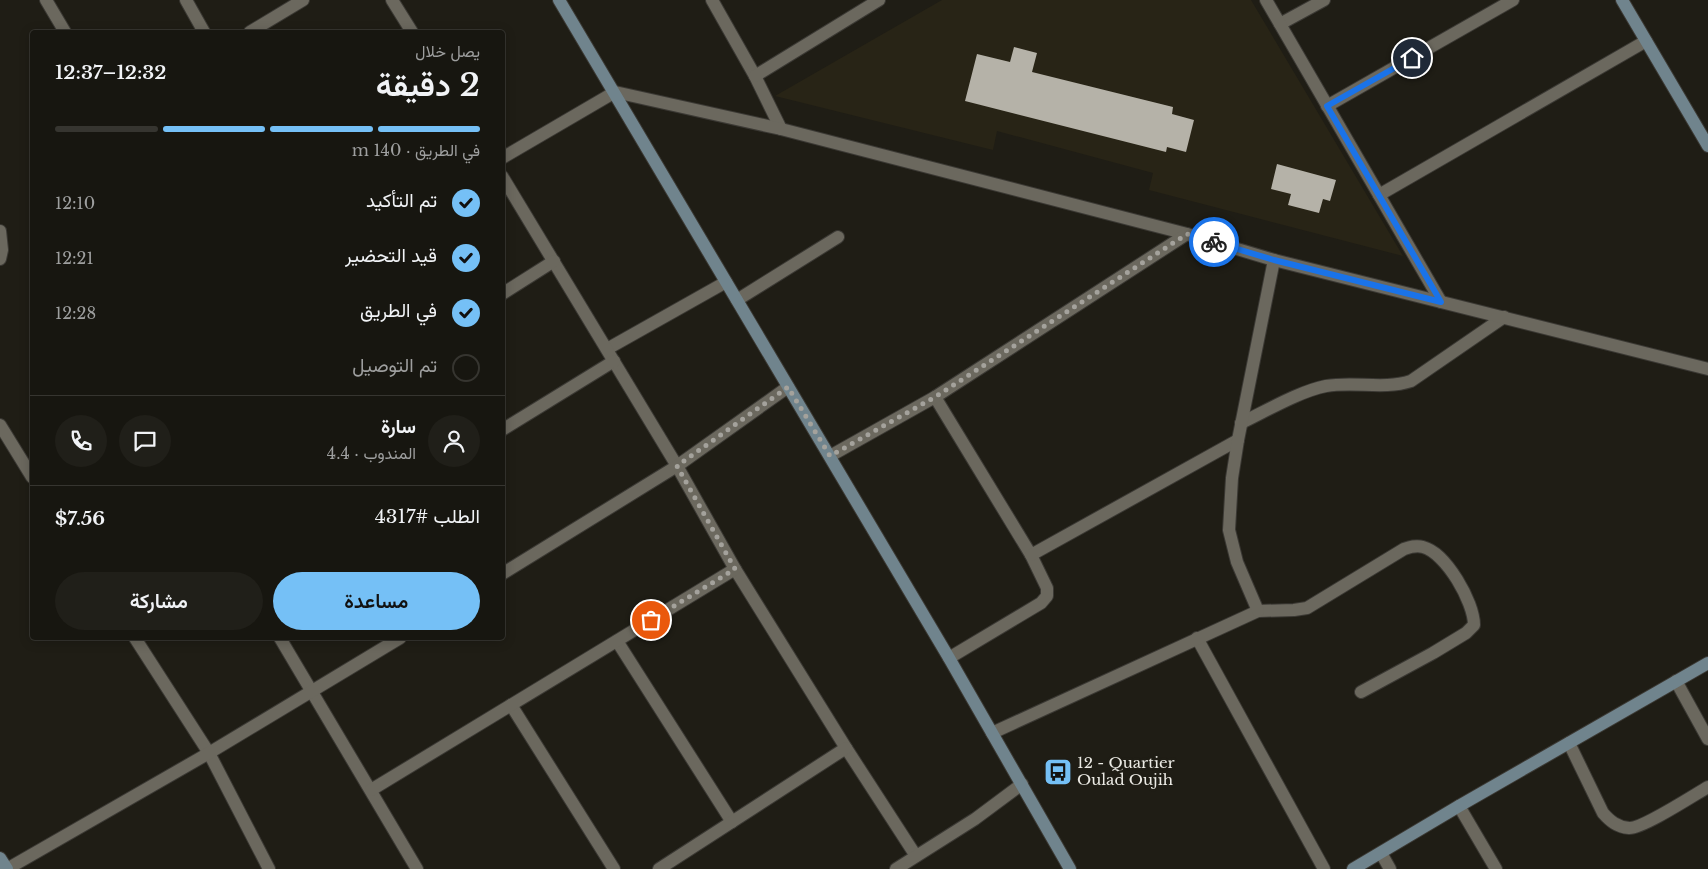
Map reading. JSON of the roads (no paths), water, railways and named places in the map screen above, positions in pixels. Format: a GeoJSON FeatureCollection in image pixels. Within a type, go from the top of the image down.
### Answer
{"type":"FeatureCollection","features":[{"type":"Feature","properties":{"kind":"street"},"geometry":{"type":"LineString","coordinates":[[46,0],[64,30]]}},
{"type":"Feature","properties":{"kind":"street"},"geometry":{"type":"LineString","coordinates":[[186,0],[203,30]]}},
{"type":"Feature","properties":{"kind":"street"},"geometry":{"type":"LineString","coordinates":[[253,30],[304,0]]}},
{"type":"Feature","properties":{"kind":"street"},"geometry":{"type":"LineString","coordinates":[[392,0],[411,30]]}},
{"type":"Feature","properties":{"kind":"street"},"geometry":{"type":"LineString","coordinates":[[560,0],[949,658],[1070,869]]}},
{"type":"Feature","properties":{"kind":"street"},"geometry":{"type":"LineString","coordinates":[[712,0],[755,76],[781,129]]}},
{"type":"Feature","properties":{"kind":"street"},"geometry":{"type":"LineString","coordinates":[[755,76],[879,0]]}},
{"type":"Feature","properties":{"kind":"street"},"geometry":{"type":"LineString","coordinates":[[1266,0],[1441,302]]}},
{"type":"Feature","properties":{"kind":"street"},"geometry":{"type":"LineString","coordinates":[[1280,24],[1324,0]]}},
{"type":"Feature","properties":{"kind":"street"},"geometry":{"type":"LineString","coordinates":[[1327,106],[1513,0]]}},
{"type":"Feature","properties":{"kind":"street"},"geometry":{"type":"LineString","coordinates":[[1622,0],[1708,146]]}},
{"type":"Feature","properties":{"kind":"street"},"geometry":{"type":"LineString","coordinates":[[1379,195],[1646,41]]}},
{"type":"Feature","properties":{"kind":"street"},"geometry":{"type":"LineString","coordinates":[[505,156],[615,92],[781,129],[1187,234],[1274,260],[1708,369]]}},
{"type":"Feature","properties":{"kind":"street"},"geometry":{"type":"LineString","coordinates":[[505,181],[677,466],[735,569],[846,748],[916,856]]}},
{"type":"Feature","properties":{"kind":"street"},"geometry":{"type":"LineString","coordinates":[[0,231],[2,250],[0,259]]}},
{"type":"Feature","properties":{"kind":"street"},"geometry":{"type":"LineString","coordinates":[[830,456],[935,397],[1187,234]]}},
{"type":"Feature","properties":{"kind":"street"},"geometry":{"type":"LineString","coordinates":[[737,300],[838,237]]}},
{"type":"Feature","properties":{"kind":"street"},"geometry":{"type":"LineString","coordinates":[[1258,611],[1237,562],[1229,530],[1232,478],[1238,440],[1274,260]]}},
{"type":"Feature","properties":{"kind":"street"},"geometry":{"type":"LineString","coordinates":[[505,292],[554,261]]}},
{"type":"Feature","properties":{"kind":"street"},"geometry":{"type":"LineString","coordinates":[[607,349],[726,282]]}},
{"type":"Feature","properties":{"kind":"street"},"geometry":{"type":"LineString","coordinates":[[1241,423],[1310,390],[1327,386],[1398,385],[1411,381],[1504,317]]}},
{"type":"Feature","properties":{"kind":"street"},"geometry":{"type":"LineString","coordinates":[[505,428],[614,361]]}},
{"type":"Feature","properties":{"kind":"street"},"geometry":{"type":"LineString","coordinates":[[505,572],[677,466],[788,387]]}},
{"type":"Feature","properties":{"kind":"street"},"geometry":{"type":"LineString","coordinates":[[935,397],[1031,555],[1047,588],[1047,596],[1041,603],[949,658]]}},
{"type":"Feature","properties":{"kind":"street"},"geometry":{"type":"LineString","coordinates":[[0,425],[30,470]]}},
{"type":"Feature","properties":{"kind":"street"},"geometry":{"type":"LineString","coordinates":[[1031,555],[1238,440]]}},
{"type":"Feature","properties":{"kind":"street"},"geometry":{"type":"LineString","coordinates":[[992,733],[1258,611],[1307,608],[1404,549],[1415,546],[1424,547],[1432,551],[1450,570],[1474,616],[1474,625],[1466,634],[1361,692]]}},
{"type":"Feature","properties":{"kind":"street"},"geometry":{"type":"LineString","coordinates":[[370,790],[735,569]]}},
{"type":"Feature","properties":{"kind":"street"},"geometry":{"type":"LineString","coordinates":[[1197,638],[1324,869]]}},
{"type":"Feature","properties":{"kind":"street"},"geometry":{"type":"LineString","coordinates":[[137,640],[209,753],[269,869]]}},
{"type":"Feature","properties":{"kind":"street"},"geometry":{"type":"LineString","coordinates":[[281,640],[417,869]]}},
{"type":"Feature","properties":{"kind":"street"},"geometry":{"type":"LineString","coordinates":[[0,858],[7,869],[209,753],[397,640]]}},
{"type":"Feature","properties":{"kind":"street"},"geometry":{"type":"LineString","coordinates":[[617,641],[732,822]]}},
{"type":"Feature","properties":{"kind":"street"},"geometry":{"type":"LineString","coordinates":[[1353,869],[1708,663]]}},
{"type":"Feature","properties":{"kind":"street"},"geometry":{"type":"LineString","coordinates":[[1676,681],[1708,739]]}},
{"type":"Feature","properties":{"kind":"street"},"geometry":{"type":"LineString","coordinates":[[511,705],[614,869]]}},
{"type":"Feature","properties":{"kind":"street"},"geometry":{"type":"LineString","coordinates":[[1569,743],[1603,813],[1611,822],[1620,826],[1631,828],[1644,823],[1708,787]]}},
{"type":"Feature","properties":{"kind":"street"},"geometry":{"type":"LineString","coordinates":[[659,869],[846,748]]}},
{"type":"Feature","properties":{"kind":"street"},"geometry":{"type":"LineString","coordinates":[[896,869],[975,819],[1022,784]]}},
{"type":"Feature","properties":{"kind":"street"},"geometry":{"type":"LineString","coordinates":[[1459,806],[1496,869]]}},
{"type":"Feature","properties":{"kind":"street"},"geometry":{"type":"LineString","coordinates":[[1381,853],[1390,869]]}},
{"type":"Feature","properties":{"kind":"place","name":"12 - Quartier Oulad Oujih"},"geometry":{"type":"Point","coordinates":[1058,772]}}]}
